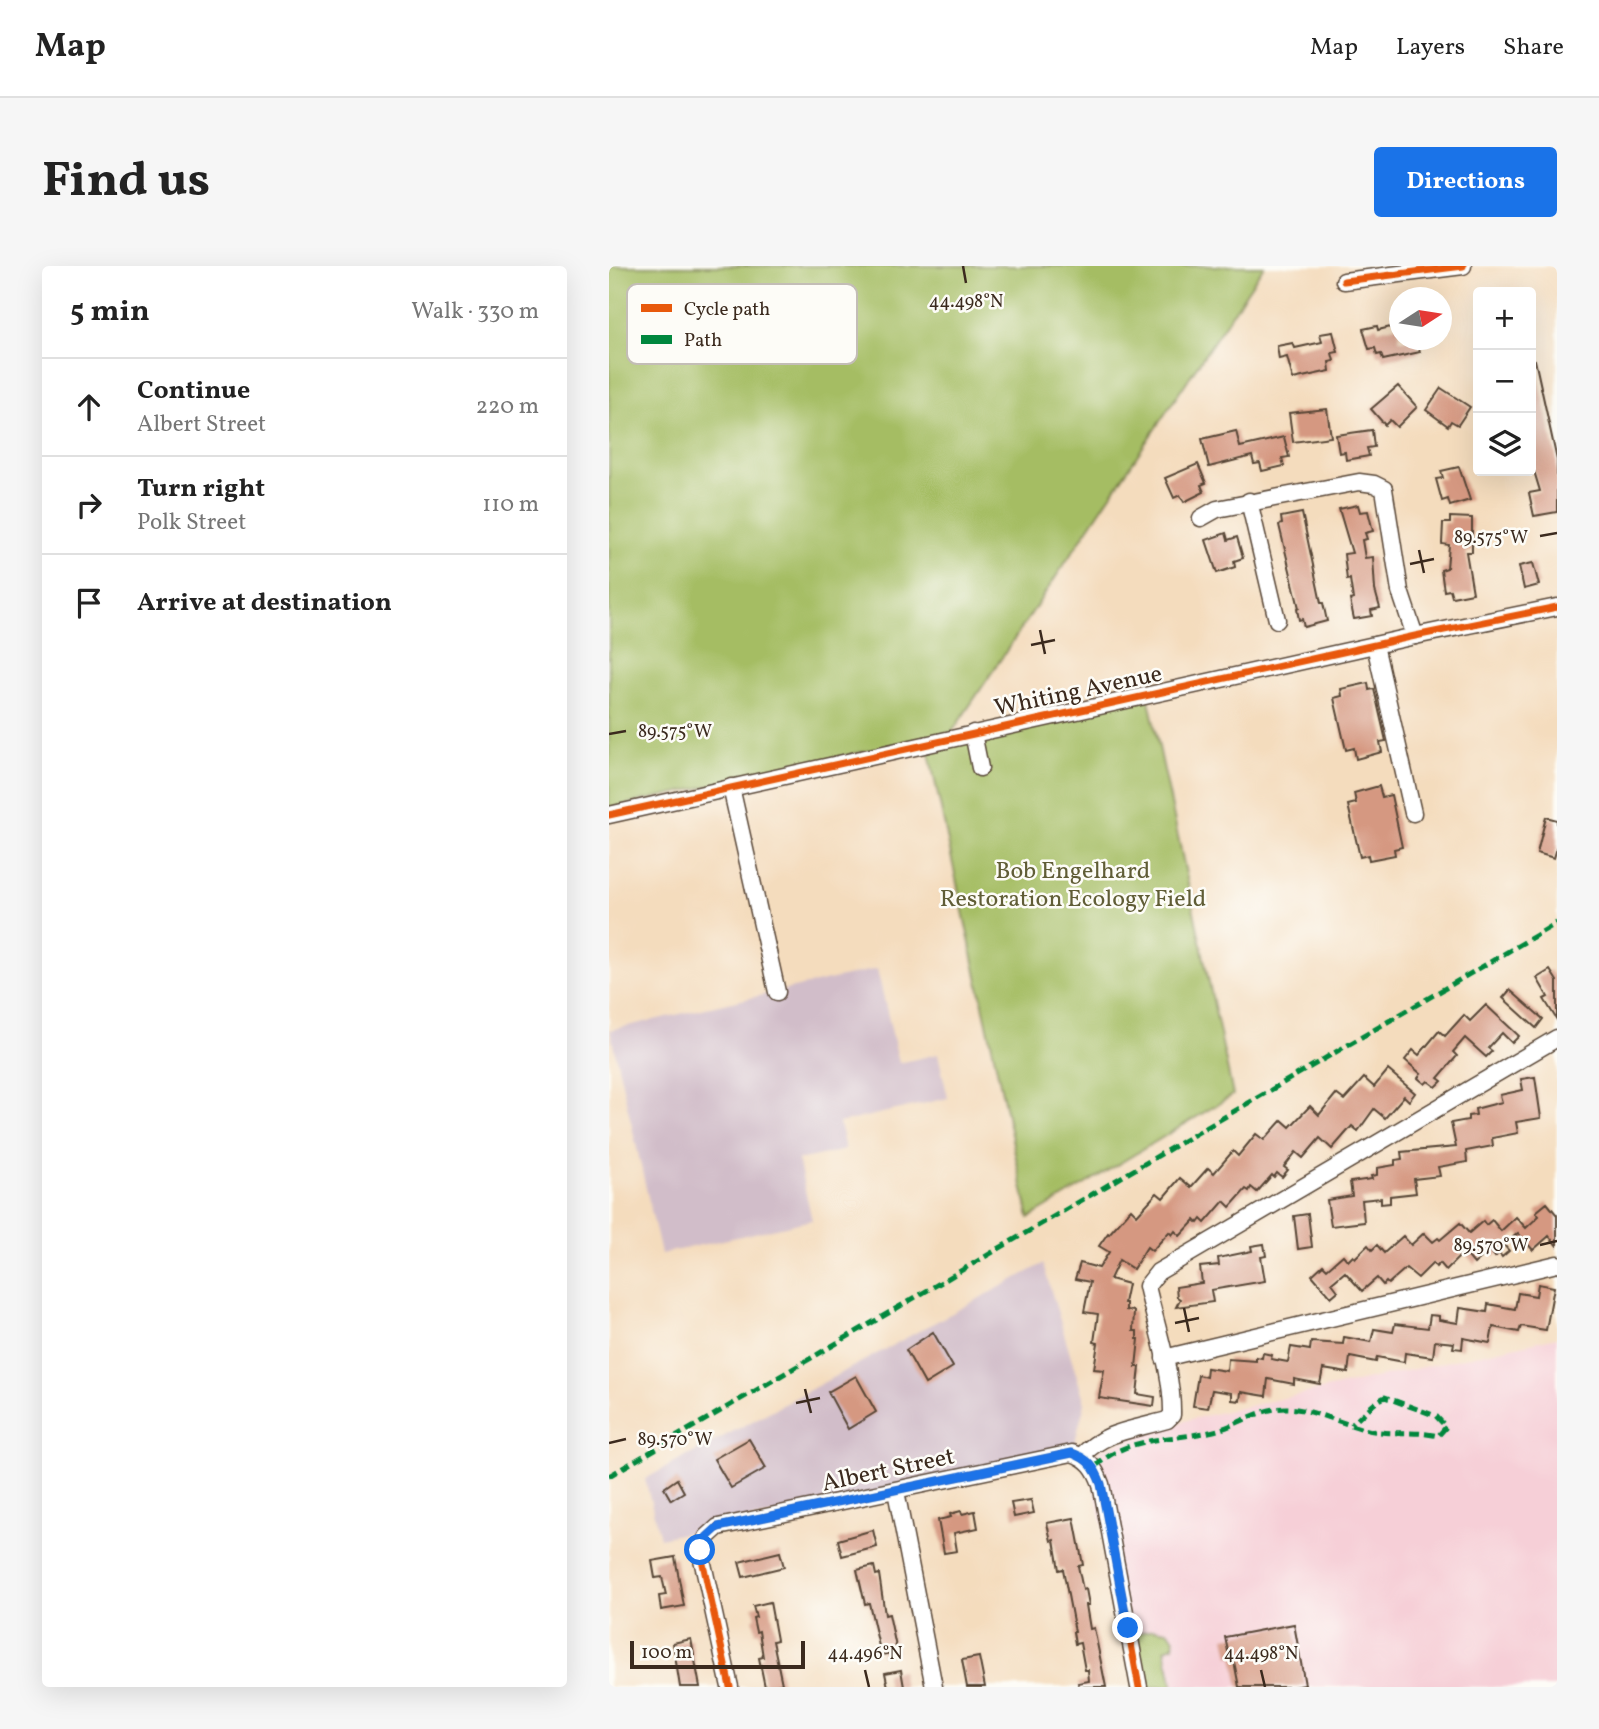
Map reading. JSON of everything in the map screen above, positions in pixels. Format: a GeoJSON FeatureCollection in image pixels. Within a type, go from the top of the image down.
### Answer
{"type":"FeatureCollection","features":[{"type":"Feature","properties":{"kind":"street"},"geometry":{"type":"LineString","coordinates":[[1344,281],[1464,266]]}},
{"type":"Feature","properties":{"kind":"street"},"geometry":{"type":"LineString","coordinates":[[1201,518],[1217,509],[1359,482],[1374,484],[1384,489],[1401,591],[1415,636]]}},
{"type":"Feature","properties":{"kind":"street"},"geometry":{"type":"LineString","coordinates":[[1249,502],[1277,620]]}},
{"type":"Feature","properties":{"kind":"street","name":"Whiting Avenue"},"geometry":{"type":"LineString","coordinates":[[609,815],[1415,636],[1557,607]]}},
{"type":"Feature","properties":{"kind":"street"},"geometry":{"type":"LineString","coordinates":[[1375,645],[1413,813]]}},
{"type":"Feature","properties":{"kind":"street"},"geometry":{"type":"LineString","coordinates":[[973,733],[980,768]]}},
{"type":"Feature","properties":{"kind":"street"},"geometry":{"type":"LineString","coordinates":[[731,787],[777,992]]}},
{"type":"Feature","properties":{"kind":"street"},"geometry":{"type":"LineString","coordinates":[[1139,1687],[1101,1484],[1095,1467],[1081,1456],[1106,1436],[1167,1420],[1172,1415],[1164,1358],[1147,1286],[1158,1272],[1557,1038]]}},
{"type":"Feature","properties":{"kind":"street"},"geometry":{"type":"LineString","coordinates":[[1164,1358],[1557,1264]]}},
{"type":"Feature","properties":{"kind":"street","name":"Albert Street"},"geometry":{"type":"LineString","coordinates":[[730,1687],[700,1550],[707,1537],[718,1527],[1059,1455],[1072,1453],[1081,1456]]}},
{"type":"Feature","properties":{"kind":"street"},"geometry":{"type":"LineString","coordinates":[[896,1490],[934,1687]]}},
{"type":"Feature","properties":{"kind":"shaded area"},"geometry":{"type":"Polygon","coordinates":[[[877,969],[899,1063],[938,1054],[948,1098],[839,1123],[845,1150],[798,1160],[812,1220],[661,1254],[610,1030],[877,969]]]}},
{"type":"Feature","properties":{"kind":"shaded area"},"geometry":{"type":"Polygon","coordinates":[[[1043,1264],[1085,1403],[1072,1453],[660,1538],[645,1479],[1043,1264]]]}},
{"type":"Feature","properties":{"kind":"shaded area"},"geometry":{"type":"Polygon","coordinates":[[[1557,1337],[1557,1687],[1139,1687],[1088,1462],[1101,1449],[1191,1419],[1557,1337]]]}},
{"type":"Feature","properties":{"kind":"green space"},"geometry":{"type":"Polygon","coordinates":[[[609,266],[1264,266],[952,732],[609,808],[609,266]]]}},
{"type":"Feature","properties":{"kind":"green space","name":"Bob Engelhard Restoration Ecology Field"},"geometry":{"type":"Polygon","coordinates":[[[1148,695],[1233,1095],[1029,1218],[927,744],[1148,695]]]}},
{"type":"Feature","properties":{"kind":"green space"},"geometry":{"type":"Polygon","coordinates":[[[1153,1629],[1169,1631],[1174,1639],[1173,1646],[1165,1649],[1173,1687],[1144,1687],[1135,1634],[1153,1629]]]}},
{"type":"Feature","properties":{"kind":"building"},"geometry":{"type":"Polygon","coordinates":[[[1377,326],[1378,330],[1389,327],[1389,350],[1420,352],[1383,360],[1381,354],[1377,355],[1375,348],[1369,349],[1363,329],[1377,326]]]}},
{"type":"Feature","properties":{"kind":"building"},"geometry":{"type":"Polygon","coordinates":[[[1333,332],[1338,352],[1332,353],[1334,361],[1329,362],[1330,371],[1293,379],[1287,357],[1279,359],[1277,346],[1293,343],[1295,348],[1322,342],[1320,334],[1333,332]]]}},
{"type":"Feature","properties":{"kind":"building"},"geometry":{"type":"Polygon","coordinates":[[[1536,365],[1557,460],[1557,512],[1534,516],[1529,493],[1540,491],[1536,476],[1536,365]]]}},
{"type":"Feature","properties":{"kind":"building"},"geometry":{"type":"Polygon","coordinates":[[[1398,386],[1417,407],[1397,427],[1390,420],[1385,425],[1371,409],[1398,386]]]}},
{"type":"Feature","properties":{"kind":"building"},"geometry":{"type":"Polygon","coordinates":[[[1441,388],[1470,407],[1458,425],[1451,421],[1448,426],[1426,410],[1441,388]]]}},
{"type":"Feature","properties":{"kind":"building"},"geometry":{"type":"Polygon","coordinates":[[[1327,409],[1331,437],[1293,442],[1289,413],[1327,409]]]}},
{"type":"Feature","properties":{"kind":"building"},"geometry":{"type":"Polygon","coordinates":[[[1372,430],[1374,447],[1367,448],[1369,456],[1346,460],[1345,452],[1339,453],[1336,435],[1372,430]]]}},
{"type":"Feature","properties":{"kind":"building"},"geometry":{"type":"Polygon","coordinates":[[[1236,431],[1240,447],[1284,437],[1289,457],[1282,458],[1284,466],[1262,471],[1260,463],[1254,464],[1252,456],[1209,467],[1202,439],[1236,431]]]}},
{"type":"Feature","properties":{"kind":"building"},"geometry":{"type":"Polygon","coordinates":[[[1198,464],[1206,483],[1201,485],[1204,492],[1184,502],[1180,495],[1174,498],[1165,478],[1198,464]]]}},
{"type":"Feature","properties":{"kind":"building"},"geometry":{"type":"Polygon","coordinates":[[[1459,467],[1470,500],[1450,506],[1448,499],[1442,501],[1436,479],[1443,478],[1441,471],[1459,467]]]}},
{"type":"Feature","properties":{"kind":"building"},"geometry":{"type":"Polygon","coordinates":[[[1358,505],[1360,512],[1368,511],[1373,531],[1365,533],[1367,539],[1362,540],[1365,558],[1373,557],[1375,590],[1380,608],[1371,610],[1372,616],[1354,619],[1350,579],[1347,580],[1344,554],[1352,553],[1339,509],[1358,505]]]}},
{"type":"Feature","properties":{"kind":"building"},"geometry":{"type":"Polygon","coordinates":[[[1302,513],[1327,621],[1304,627],[1302,619],[1299,620],[1299,608],[1279,525],[1282,524],[1281,517],[1302,513]]]}},
{"type":"Feature","properties":{"kind":"building"},"geometry":{"type":"Polygon","coordinates":[[[1450,517],[1472,518],[1472,552],[1466,552],[1473,593],[1452,597],[1450,590],[1444,591],[1441,570],[1447,568],[1449,545],[1442,544],[1443,523],[1450,523],[1450,517]]]}},
{"type":"Feature","properties":{"kind":"building"},"geometry":{"type":"Polygon","coordinates":[[[1226,533],[1228,540],[1237,537],[1243,558],[1234,561],[1235,567],[1217,573],[1206,540],[1226,533]]]}},
{"type":"Feature","properties":{"kind":"building"},"geometry":{"type":"Polygon","coordinates":[[[1533,563],[1539,585],[1524,589],[1519,566],[1533,563]]]}},
{"type":"Feature","properties":{"kind":"building"},"geometry":{"type":"Polygon","coordinates":[[[1368,683],[1369,690],[1374,689],[1386,741],[1380,742],[1382,752],[1356,759],[1354,748],[1346,750],[1334,698],[1342,696],[1341,689],[1368,683]]]}},
{"type":"Feature","properties":{"kind":"building"},"geometry":{"type":"Polygon","coordinates":[[[1379,786],[1382,797],[1391,795],[1402,847],[1394,849],[1395,855],[1369,860],[1368,855],[1360,857],[1348,805],[1356,803],[1354,793],[1379,786]]]}},
{"type":"Feature","properties":{"kind":"building"},"geometry":{"type":"Polygon","coordinates":[[[1546,817],[1557,820],[1557,848],[1554,858],[1537,853],[1546,817]]]}},
{"type":"Feature","properties":{"kind":"building"},"geometry":{"type":"Polygon","coordinates":[[[1550,970],[1557,981],[1557,1020],[1544,999],[1548,997],[1537,978],[1550,970]]]}},
{"type":"Feature","properties":{"kind":"building"},"geometry":{"type":"Polygon","coordinates":[[[1510,990],[1543,1019],[1536,1028],[1503,998],[1510,990]]]}},
{"type":"Feature","properties":{"kind":"building"},"geometry":{"type":"Polygon","coordinates":[[[1486,1005],[1519,1036],[1512,1043],[1502,1033],[1488,1048],[1492,1051],[1486,1057],[1465,1038],[1453,1052],[1457,1056],[1438,1078],[1442,1081],[1436,1087],[1428,1081],[1425,1084],[1418,1078],[1421,1074],[1405,1060],[1413,1050],[1419,1055],[1439,1031],[1445,1036],[1464,1015],[1470,1021],[1486,1005]]]}},
{"type":"Feature","properties":{"kind":"building"},"geometry":{"type":"Polygon","coordinates":[[[1388,1070],[1415,1093],[1409,1101],[1404,1096],[1385,1118],[1374,1109],[1358,1131],[1352,1126],[1332,1149],[1320,1138],[1303,1158],[1296,1152],[1284,1167],[1288,1170],[1282,1177],[1277,1173],[1274,1177],[1272,1175],[1257,1192],[1251,1187],[1249,1191],[1246,1189],[1230,1207],[1224,1201],[1205,1223],[1201,1219],[1198,1223],[1195,1220],[1180,1236],[1175,1231],[1172,1235],[1169,1232],[1152,1251],[1147,1247],[1133,1269],[1119,1260],[1110,1279],[1128,1284],[1124,1303],[1126,1310],[1134,1311],[1133,1331],[1137,1331],[1139,1339],[1137,1394],[1155,1397],[1154,1406],[1099,1398],[1104,1370],[1094,1369],[1098,1343],[1094,1342],[1098,1314],[1084,1312],[1090,1282],[1075,1279],[1080,1263],[1099,1268],[1109,1252],[1099,1246],[1108,1233],[1131,1209],[1137,1215],[1157,1193],[1163,1198],[1180,1178],[1191,1187],[1208,1168],[1214,1173],[1233,1151],[1238,1156],[1256,1134],[1264,1140],[1282,1120],[1290,1127],[1310,1106],[1319,1115],[1336,1094],[1344,1100],[1364,1078],[1374,1087],[1388,1070]]]}},
{"type":"Feature","properties":{"kind":"building"},"geometry":{"type":"Polygon","coordinates":[[[1535,1077],[1541,1118],[1516,1122],[1518,1133],[1492,1138],[1493,1146],[1466,1151],[1467,1162],[1438,1167],[1440,1176],[1414,1179],[1416,1193],[1390,1196],[1390,1203],[1381,1204],[1381,1198],[1362,1200],[1364,1222],[1331,1226],[1327,1200],[1352,1196],[1350,1182],[1372,1179],[1371,1176],[1377,1175],[1377,1168],[1395,1165],[1395,1160],[1402,1159],[1401,1152],[1456,1147],[1451,1123],[1468,1120],[1468,1116],[1476,1115],[1475,1109],[1502,1102],[1500,1095],[1523,1090],[1521,1079],[1535,1077]]]}},
{"type":"Feature","properties":{"kind":"building"},"geometry":{"type":"Polygon","coordinates":[[[1547,1203],[1557,1215],[1557,1246],[1549,1236],[1533,1250],[1518,1233],[1504,1245],[1509,1251],[1502,1257],[1499,1253],[1495,1257],[1490,1250],[1474,1264],[1464,1252],[1446,1270],[1440,1263],[1436,1267],[1433,1263],[1418,1278],[1406,1268],[1388,1284],[1386,1282],[1383,1285],[1377,1278],[1362,1291],[1345,1272],[1332,1283],[1338,1291],[1331,1297],[1312,1275],[1323,1265],[1327,1269],[1343,1255],[1348,1261],[1353,1256],[1355,1258],[1368,1245],[1372,1250],[1377,1245],[1384,1253],[1403,1236],[1411,1245],[1424,1233],[1433,1242],[1438,1238],[1440,1240],[1460,1223],[1469,1233],[1483,1221],[1486,1225],[1492,1220],[1501,1231],[1516,1217],[1526,1228],[1539,1216],[1536,1212],[1547,1203]]]}},
{"type":"Feature","properties":{"kind":"building"},"geometry":{"type":"Polygon","coordinates":[[[1308,1214],[1312,1247],[1298,1249],[1294,1216],[1308,1214]]]}},
{"type":"Feature","properties":{"kind":"building"},"geometry":{"type":"Polygon","coordinates":[[[1264,1244],[1266,1256],[1261,1257],[1265,1281],[1211,1290],[1213,1302],[1176,1307],[1180,1299],[1177,1297],[1176,1287],[1202,1283],[1200,1267],[1219,1265],[1218,1258],[1252,1251],[1251,1246],[1264,1244]]]}},
{"type":"Feature","properties":{"kind":"building"},"geometry":{"type":"Polygon","coordinates":[[[1538,1284],[1554,1287],[1546,1330],[1521,1326],[1519,1332],[1493,1327],[1490,1343],[1463,1338],[1462,1349],[1453,1348],[1454,1343],[1435,1341],[1433,1357],[1405,1353],[1404,1362],[1377,1357],[1376,1362],[1350,1357],[1348,1373],[1323,1369],[1320,1384],[1294,1379],[1294,1384],[1268,1379],[1266,1396],[1241,1392],[1240,1401],[1232,1400],[1232,1393],[1212,1390],[1208,1408],[1193,1406],[1198,1375],[1206,1377],[1207,1368],[1227,1371],[1228,1359],[1256,1361],[1256,1357],[1262,1358],[1263,1353],[1272,1355],[1271,1359],[1288,1362],[1291,1347],[1310,1350],[1311,1342],[1343,1344],[1344,1337],[1371,1342],[1374,1329],[1393,1332],[1395,1324],[1428,1328],[1430,1315],[1439,1316],[1439,1320],[1458,1323],[1460,1308],[1487,1312],[1488,1304],[1515,1309],[1518,1293],[1536,1296],[1538,1284]]]}},
{"type":"Feature","properties":{"kind":"building"},"geometry":{"type":"Polygon","coordinates":[[[933,1332],[953,1367],[925,1384],[906,1350],[933,1332]]]}},
{"type":"Feature","properties":{"kind":"building"},"geometry":{"type":"Polygon","coordinates":[[[856,1376],[876,1412],[848,1429],[828,1392],[856,1376]]]}},
{"type":"Feature","properties":{"kind":"building"},"geometry":{"type":"Polygon","coordinates":[[[749,1439],[766,1468],[731,1488],[714,1459],[749,1439]]]}},
{"type":"Feature","properties":{"kind":"building"},"geometry":{"type":"Polygon","coordinates":[[[677,1479],[684,1492],[671,1500],[664,1488],[677,1479]]]}},
{"type":"Feature","properties":{"kind":"building"},"geometry":{"type":"Polygon","coordinates":[[[1031,1500],[1034,1513],[1014,1517],[1011,1503],[1031,1500]]]}},
{"type":"Feature","properties":{"kind":"building"},"geometry":{"type":"Polygon","coordinates":[[[961,1511],[962,1514],[975,1511],[978,1528],[954,1533],[957,1551],[944,1553],[938,1520],[961,1511]]]}},
{"type":"Feature","properties":{"kind":"building"},"geometry":{"type":"Polygon","coordinates":[[[1074,1518],[1083,1565],[1078,1566],[1083,1590],[1086,1589],[1090,1629],[1094,1628],[1106,1687],[1079,1687],[1078,1683],[1089,1681],[1088,1670],[1085,1670],[1080,1643],[1075,1644],[1063,1569],[1059,1570],[1054,1540],[1051,1541],[1047,1523],[1074,1518]]]}},
{"type":"Feature","properties":{"kind":"building"},"geometry":{"type":"Polygon","coordinates":[[[873,1530],[877,1547],[842,1556],[838,1540],[873,1530]]]}},
{"type":"Feature","properties":{"kind":"building"},"geometry":{"type":"Polygon","coordinates":[[[780,1552],[784,1567],[743,1577],[739,1562],[780,1552]]]}},
{"type":"Feature","properties":{"kind":"building"},"geometry":{"type":"Polygon","coordinates":[[[675,1557],[684,1606],[661,1610],[659,1596],[666,1595],[662,1577],[655,1578],[652,1561],[675,1557]]]}},
{"type":"Feature","properties":{"kind":"building"},"geometry":{"type":"Polygon","coordinates":[[[874,1566],[876,1575],[879,1574],[885,1615],[889,1614],[897,1652],[881,1655],[869,1603],[865,1604],[857,1570],[874,1566]]]}},
{"type":"Feature","properties":{"kind":"building"},"geometry":{"type":"Polygon","coordinates":[[[770,1602],[777,1640],[773,1641],[782,1684],[765,1687],[759,1658],[763,1657],[759,1631],[756,1632],[753,1618],[756,1617],[753,1606],[770,1602]]]}},
{"type":"Feature","properties":{"kind":"building"},"geometry":{"type":"Polygon","coordinates":[[[1294,1624],[1305,1685],[1239,1687],[1233,1656],[1229,1656],[1225,1637],[1294,1624]]]}},
{"type":"Feature","properties":{"kind":"building"},"geometry":{"type":"Polygon","coordinates":[[[691,1639],[700,1687],[680,1687],[673,1643],[691,1639]]]}},
{"type":"Feature","properties":{"kind":"building"},"geometry":{"type":"Polygon","coordinates":[[[979,1657],[985,1687],[967,1687],[962,1660],[979,1657]]]}},
{"type":"Feature","properties":{"kind":"building"},"geometry":{"type":"Polygon","coordinates":[[[901,1670],[904,1687],[888,1687],[885,1673],[901,1670]]]}},
{"type":"Feature","properties":{"kind":"marked path"},"geometry":{"type":"LineString","coordinates":[[609,1476],[1557,923]]}},
{"type":"Feature","properties":{"kind":"marked path"},"geometry":{"type":"LineString","coordinates":[[1095,1467],[1109,1456],[1139,1443],[1221,1429],[1277,1409],[1308,1411],[1357,1427],[1380,1432],[1438,1436],[1446,1427],[1436,1416],[1385,1397],[1351,1425]]}},
{"type":"Feature","properties":{"kind":"cycle path"},"geometry":{"type":"LineString","coordinates":[[1344,281],[1463,266]]}},
{"type":"Feature","properties":{"kind":"cycle path"},"geometry":{"type":"LineString","coordinates":[[609,815],[1415,636],[1557,607]]}},
{"type":"Feature","properties":{"kind":"cycle path"},"geometry":{"type":"LineString","coordinates":[[730,1687],[700,1550],[707,1537],[718,1527],[1072,1453],[1091,1465],[1101,1484],[1139,1687]]}},
{"type":"Feature","properties":{"kind":"route"},"geometry":{"type":"LineString","coordinates":[[700,1550],[707,1537],[718,1527],[1072,1453],[1081,1456],[1095,1467],[1101,1484],[1128,1628]]}}]}
